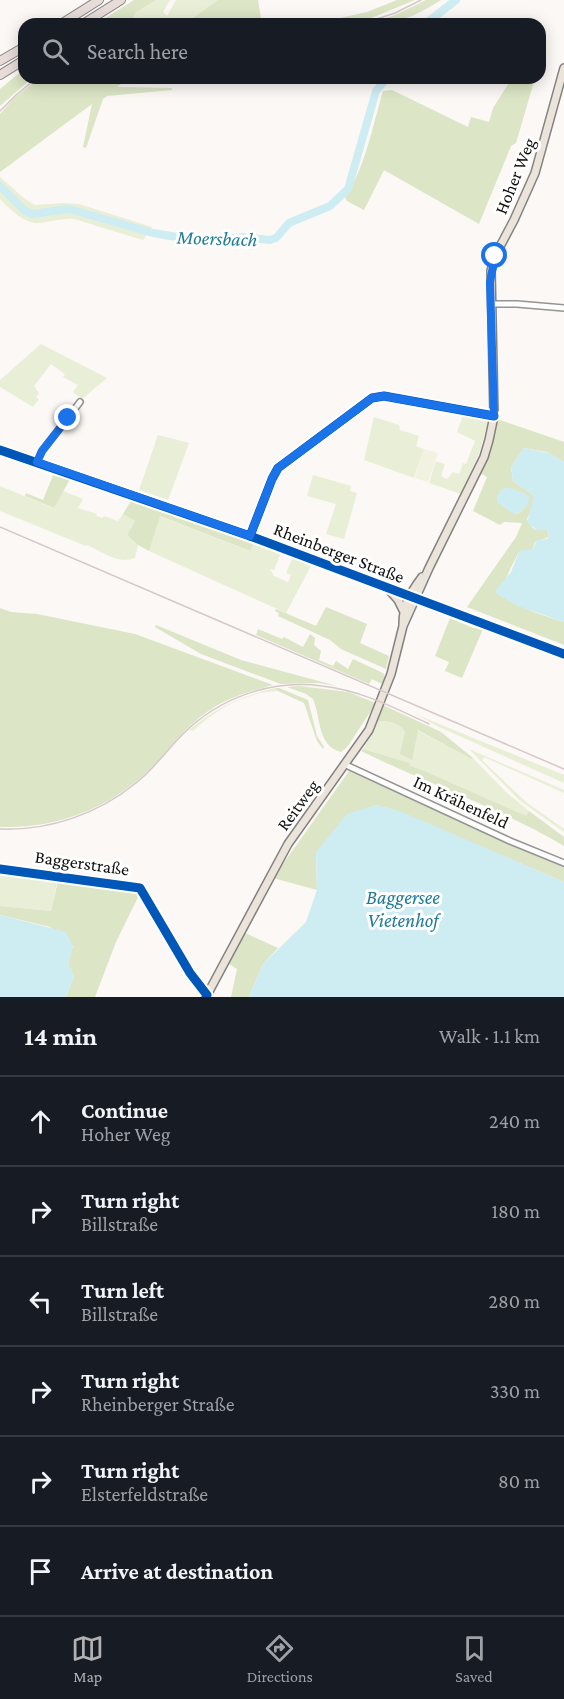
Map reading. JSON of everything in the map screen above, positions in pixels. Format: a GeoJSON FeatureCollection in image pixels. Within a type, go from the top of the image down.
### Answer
{"type":"FeatureCollection","features":[{"type":"Feature","properties":{"kind":"highway"},"geometry":{"type":"LineString","coordinates":[[70,18],[99,0]]}},
{"type":"Feature","properties":{"kind":"highway"},"geometry":{"type":"LineString","coordinates":[[92,18],[121,0]]}},
{"type":"Feature","properties":{"kind":"highway"},"geometry":{"type":"LineString","coordinates":[[0,61],[18,50]]}},
{"type":"Feature","properties":{"kind":"highway"},"geometry":{"type":"LineString","coordinates":[[0,75],[18,64]]}},
{"type":"Feature","properties":{"kind":"main road","name":"Hoher Weg"},"geometry":{"type":"LineString","coordinates":[[412,598],[484,458],[494,416],[491,271],[495,256],[536,173],[564,68]]}},
{"type":"Feature","properties":{"kind":"main road","name":"Rheinberger Straße"},"geometry":{"type":"LineString","coordinates":[[0,450],[250,536],[388,590],[564,654]]}},
{"type":"Feature","properties":{"kind":"main road"},"geometry":{"type":"LineString","coordinates":[[388,590],[399,600],[403,610]]}},
{"type":"Feature","properties":{"kind":"main road","name":"Reitweg"},"geometry":{"type":"LineString","coordinates":[[403,626],[403,610],[412,598]]}},
{"type":"Feature","properties":{"kind":"main road","name":"Reitweg"},"geometry":{"type":"LineString","coordinates":[[206,996],[288,844],[362,742],[376,716],[391,674],[412,598]]}},
{"type":"Feature","properties":{"kind":"street"},"geometry":{"type":"LineString","coordinates":[[491,304],[564,308]]}},
{"type":"Feature","properties":{"kind":"street"},"geometry":{"type":"LineString","coordinates":[[250,536],[278,468],[372,398],[384,396],[494,416]]}},
{"type":"Feature","properties":{"kind":"street"},"geometry":{"type":"LineString","coordinates":[[37,462],[42,451],[80,402]]}},
{"type":"Feature","properties":{"kind":"street","name":"Im Krähenfeld"},"geometry":{"type":"LineString","coordinates":[[346,765],[510,841],[564,863]]}},
{"type":"Feature","properties":{"kind":"street","name":"Baggerstraße"},"geometry":{"type":"LineString","coordinates":[[0,868],[140,888],[206,996]]}},
{"type":"Feature","properties":{"kind":"green space"},"geometry":{"type":"Polygon","coordinates":[[[134,0],[156,0],[135,13],[134,18],[106,18],[134,0]]]}},
{"type":"Feature","properties":{"kind":"green space"},"geometry":{"type":"Polygon","coordinates":[[[156,0],[170,0],[163,12],[167,16],[176,0],[218,0],[192,18],[134,18],[135,13],[156,0]]]}},
{"type":"Feature","properties":{"kind":"green space"},"geometry":{"type":"Polygon","coordinates":[[[218,0],[258,0],[261,18],[192,18],[218,0]]]}},
{"type":"Feature","properties":{"kind":"green space"},"geometry":{"type":"Polygon","coordinates":[[[397,0],[415,0],[370,18],[340,18],[367,12],[397,0]]]}},
{"type":"Feature","properties":{"kind":"green space"},"geometry":{"type":"Polygon","coordinates":[[[426,0],[441,0],[406,18],[386,18],[426,0]]]}},
{"type":"Feature","properties":{"kind":"green space"},"geometry":{"type":"Polygon","coordinates":[[[18,74],[18,84],[25,84],[0,106],[0,89],[18,74]]]}},
{"type":"Feature","properties":{"kind":"green space"},"geometry":{"type":"Polygon","coordinates":[[[32,84],[121,84],[117,87],[172,88],[172,90],[107,96],[103,99],[86,148],[83,147],[92,104],[0,172],[0,114],[15,97],[32,84]]]}},
{"type":"Feature","properties":{"kind":"green space"},"geometry":{"type":"Polygon","coordinates":[[[508,84],[533,84],[516,143],[511,146],[479,224],[384,170],[364,210],[347,201],[345,197],[363,160],[383,91],[392,90],[468,127],[471,117],[489,122],[493,108],[508,84]]]}},
{"type":"Feature","properties":{"kind":"green space"},"geometry":{"type":"Polygon","coordinates":[[[0,177],[35,205],[79,204],[152,227],[143,240],[74,219],[31,222],[16,214],[0,199],[0,177]]]}},
{"type":"Feature","properties":{"kind":"green space"},"geometry":{"type":"Polygon","coordinates":[[[41,344],[107,378],[82,399],[73,392],[78,385],[63,377],[65,374],[51,364],[34,386],[39,393],[36,397],[39,399],[33,407],[0,387],[0,380],[41,344]]]}},
{"type":"Feature","properties":{"kind":"green space"},"geometry":{"type":"Polygon","coordinates":[[[464,413],[488,421],[480,451],[461,494],[429,483],[436,461],[445,464],[441,476],[447,479],[453,472],[459,474],[463,463],[466,464],[475,441],[457,432],[464,413]]]}},
{"type":"Feature","properties":{"kind":"green space"},"geometry":{"type":"Polygon","coordinates":[[[374,417],[399,425],[400,430],[419,436],[416,446],[424,449],[414,478],[364,460],[374,417]]]}},
{"type":"Feature","properties":{"kind":"green space"},"geometry":{"type":"Polygon","coordinates":[[[497,419],[564,442],[564,462],[547,452],[524,448],[511,467],[513,481],[533,495],[533,506],[527,519],[535,530],[547,529],[549,537],[535,542],[532,550],[519,552],[506,579],[501,596],[536,613],[564,622],[564,645],[467,607],[516,537],[522,523],[504,522],[500,525],[473,511],[487,477],[480,473],[492,446],[497,419]],[[502,489],[497,498],[497,502],[516,514],[522,511],[528,502],[502,489]]]}},
{"type":"Feature","properties":{"kind":"green space"},"geometry":{"type":"Polygon","coordinates":[[[158,435],[189,443],[168,500],[139,490],[158,435]]]}},
{"type":"Feature","properties":{"kind":"green space"},"geometry":{"type":"Polygon","coordinates":[[[424,449],[438,453],[428,482],[415,478],[424,449]]]}},
{"type":"Feature","properties":{"kind":"green space"},"geometry":{"type":"Polygon","coordinates":[[[54,473],[70,479],[54,508],[25,496],[26,493],[43,500],[54,473]]]}},
{"type":"Feature","properties":{"kind":"green space"},"geometry":{"type":"Polygon","coordinates":[[[313,475],[351,486],[350,491],[357,493],[344,539],[326,534],[336,504],[307,496],[313,475]]]}},
{"type":"Feature","properties":{"kind":"green space"},"geometry":{"type":"Polygon","coordinates":[[[0,486],[53,508],[63,491],[83,499],[78,508],[97,514],[96,516],[118,521],[123,514],[135,521],[127,535],[138,545],[135,558],[116,559],[87,545],[0,511],[0,486]]]}},
{"type":"Feature","properties":{"kind":"green space"},"geometry":{"type":"Polygon","coordinates":[[[132,499],[253,544],[250,551],[160,516],[149,551],[127,535],[135,521],[123,514],[132,499]]]}},
{"type":"Feature","properties":{"kind":"green space"},"geometry":{"type":"Polygon","coordinates":[[[159,516],[249,551],[253,544],[281,553],[274,570],[270,569],[274,576],[288,582],[291,575],[286,573],[293,557],[312,564],[286,613],[149,551],[159,516]]]}},
{"type":"Feature","properties":{"kind":"green space"},"geometry":{"type":"Polygon","coordinates":[[[326,607],[367,624],[360,643],[389,656],[386,669],[341,649],[330,640],[278,616],[279,613],[275,611],[276,609],[316,626],[326,607]]]}},
{"type":"Feature","properties":{"kind":"green space"},"geometry":{"type":"Polygon","coordinates":[[[0,608],[11,612],[37,614],[135,634],[273,685],[235,697],[205,714],[183,733],[141,778],[105,802],[85,812],[44,824],[0,827],[0,608]]]}},
{"type":"Feature","properties":{"kind":"green space"},"geometry":{"type":"Polygon","coordinates":[[[450,618],[473,628],[483,629],[462,678],[445,671],[449,662],[435,656],[450,618]]]}},
{"type":"Feature","properties":{"kind":"green space"},"geometry":{"type":"Polygon","coordinates":[[[156,625],[241,660],[337,686],[318,683],[281,684],[201,654],[155,627],[156,625]]]}},
{"type":"Feature","properties":{"kind":"green space"},"geometry":{"type":"Polygon","coordinates":[[[258,629],[282,639],[284,637],[303,647],[310,634],[315,638],[314,645],[321,651],[319,660],[333,666],[336,661],[348,669],[353,659],[383,673],[385,677],[382,684],[372,679],[369,684],[256,635],[258,629]]]}},
{"type":"Feature","properties":{"kind":"green space"},"geometry":{"type":"Polygon","coordinates":[[[300,686],[348,692],[376,703],[348,746],[341,752],[333,749],[324,737],[313,699],[287,687],[300,686]]]}},
{"type":"Feature","properties":{"kind":"green space"},"geometry":{"type":"Polygon","coordinates":[[[275,688],[278,691],[254,695],[221,709],[193,731],[189,730],[209,715],[229,704],[251,695],[275,688]]]}},
{"type":"Feature","properties":{"kind":"green space"},"geometry":{"type":"Polygon","coordinates":[[[275,688],[308,700],[317,736],[323,749],[317,741],[304,703],[275,688]]]}},
{"type":"Feature","properties":{"kind":"green space"},"geometry":{"type":"Polygon","coordinates":[[[383,705],[441,732],[473,758],[418,730],[412,760],[400,754],[405,732],[396,724],[378,721],[383,705]]]}},
{"type":"Feature","properties":{"kind":"green space"},"geometry":{"type":"Polygon","coordinates":[[[415,714],[564,775],[564,783],[439,727],[415,714]]]}},
{"type":"Feature","properties":{"kind":"green space"},"geometry":{"type":"Polygon","coordinates":[[[378,721],[393,723],[405,732],[417,730],[473,758],[507,793],[529,811],[526,817],[409,765],[410,763],[363,749],[378,721]]]}},
{"type":"Feature","properties":{"kind":"green space"},"geometry":{"type":"Polygon","coordinates":[[[363,749],[410,763],[409,765],[526,816],[529,811],[564,837],[564,846],[515,820],[361,751],[363,749]]]}},
{"type":"Feature","properties":{"kind":"green space"},"geometry":{"type":"Polygon","coordinates":[[[469,749],[564,790],[564,793],[484,757],[482,760],[526,802],[564,829],[564,832],[519,800],[469,749]]]}},
{"type":"Feature","properties":{"kind":"green space"},"geometry":{"type":"Polygon","coordinates":[[[349,771],[539,857],[564,865],[564,882],[400,812],[376,805],[316,852],[317,890],[273,878],[349,771]]]}},
{"type":"Feature","properties":{"kind":"green space"},"geometry":{"type":"Polygon","coordinates":[[[0,871],[58,878],[51,911],[0,906],[0,871]]]}},
{"type":"Feature","properties":{"kind":"green space"},"geometry":{"type":"Polygon","coordinates":[[[59,877],[142,889],[116,942],[95,997],[66,997],[74,977],[68,963],[73,946],[50,927],[0,915],[0,906],[51,911],[59,877]]]}},
{"type":"Feature","properties":{"kind":"green space"},"geometry":{"type":"Polygon","coordinates":[[[241,931],[278,948],[263,964],[249,997],[231,997],[237,969],[226,962],[241,931]]]}},
{"type":"Feature","properties":{"kind":"water"},"geometry":{"type":"Polygon","coordinates":[[[524,448],[549,453],[564,462],[564,622],[518,606],[495,591],[511,572],[519,552],[532,550],[537,540],[549,537],[547,529],[538,531],[528,523],[533,495],[513,481],[511,467],[524,448]]]}},
{"type":"Feature","properties":{"kind":"water"},"geometry":{"type":"Polygon","coordinates":[[[506,487],[529,497],[527,506],[520,512],[514,514],[497,502],[499,493],[506,487]]]}},
{"type":"Feature","properties":{"kind":"water","name":"Baggersee Vietenhof"},"geometry":{"type":"Polygon","coordinates":[[[376,805],[400,811],[564,882],[564,997],[249,997],[263,964],[306,922],[317,890],[316,852],[347,814],[376,805]]]}},
{"type":"Feature","properties":{"kind":"water"},"geometry":{"type":"Polygon","coordinates":[[[0,915],[66,932],[73,946],[68,963],[74,977],[66,997],[0,997],[0,915]]]}},
{"type":"Feature","properties":{"kind":"waterway","name":"Moersbach"},"geometry":{"type":"LineString","coordinates":[[433,18],[456,0]]}},
{"type":"Feature","properties":{"kind":"waterway","name":"Moersbach"},"geometry":{"type":"LineString","coordinates":[[0,186],[25,211],[32,214],[69,209],[153,233],[189,239],[220,240],[242,237],[270,240],[276,238],[289,223],[330,206],[348,189],[376,91],[382,84]]}},
{"type":"Feature","properties":{"kind":"railway"},"geometry":{"type":"LineString","coordinates":[[380,18],[421,0]]}},
{"type":"Feature","properties":{"kind":"railway"},"geometry":{"type":"LineString","coordinates":[[0,111],[30,84]]}},
{"type":"Feature","properties":{"kind":"railway"},"geometry":{"type":"LineString","coordinates":[[0,527],[564,769]]}},
{"type":"Feature","properties":{"kind":"railway"},"geometry":{"type":"LineString","coordinates":[[0,829],[37,827],[55,823],[106,804],[143,778],[197,721],[229,701],[265,689],[284,685],[336,688],[377,700],[429,724]]}},
{"type":"Feature","properties":{"kind":"cycle path"},"geometry":{"type":"LineString","coordinates":[[250,536],[278,468],[372,398],[384,396],[494,416]]}},
{"type":"Feature","properties":{"kind":"cycle path"},"geometry":{"type":"LineString","coordinates":[[0,450],[250,536],[564,654]]}},
{"type":"Feature","properties":{"kind":"cycle path"},"geometry":{"type":"LineString","coordinates":[[0,869],[140,888],[190,973],[207,995],[206,997]]}},
{"type":"Feature","properties":{"kind":"route"},"geometry":{"type":"LineString","coordinates":[[68,418],[42,451],[37,462],[250,536],[278,468],[372,398],[384,396],[494,416],[490,282],[495,256]]}}]}
